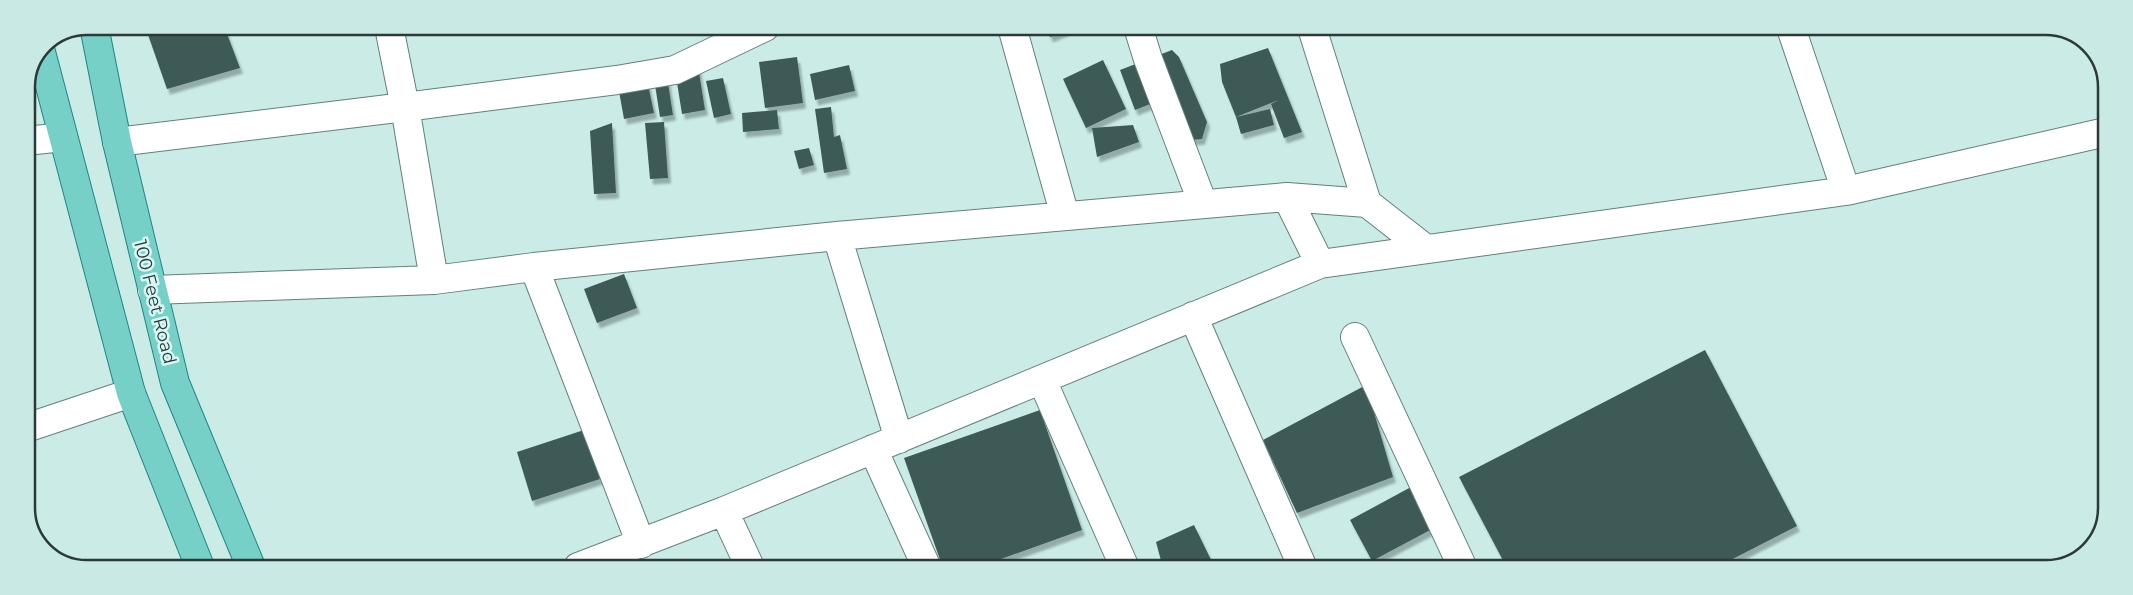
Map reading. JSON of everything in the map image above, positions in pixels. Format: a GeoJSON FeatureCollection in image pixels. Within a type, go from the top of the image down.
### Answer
{"type":"FeatureCollection","features":[{"type":"Feature","properties":{"kind":"main road","name":"100 Feet Road"},"geometry":{"type":"LineString","coordinates":[[96,35],[117,142],[175,383],[247,560]]}},
{"type":"Feature","properties":{"kind":"main road"},"geometry":{"type":"LineString","coordinates":[[43,60],[131,393],[197,560]]}},
{"type":"Feature","properties":{"kind":"street"},"geometry":{"type":"LineString","coordinates":[[391,35],[434,280]]}},
{"type":"Feature","properties":{"kind":"street"},"geometry":{"type":"LineString","coordinates":[[117,142],[405,108],[617,80],[675,70],[748,35]]}},
{"type":"Feature","properties":{"kind":"street"},"geometry":{"type":"LineString","coordinates":[[1014,35],[1065,216]]}},
{"type":"Feature","properties":{"kind":"street"},"geometry":{"type":"LineString","coordinates":[[1140,35],[1203,204]]}},
{"type":"Feature","properties":{"kind":"street"},"geometry":{"type":"LineString","coordinates":[[1314,35],[1367,203]]}},
{"type":"Feature","properties":{"kind":"street"},"geometry":{"type":"LineString","coordinates":[[1793,35],[1846,191]]}},
{"type":"Feature","properties":{"kind":"street"},"geometry":{"type":"LineString","coordinates":[[597,560],[724,511],[1320,264],[1846,191],[2098,134]]}},
{"type":"Feature","properties":{"kind":"street"},"geometry":{"type":"LineString","coordinates":[[35,140],[63,137]]}},
{"type":"Feature","properties":{"kind":"street"},"geometry":{"type":"LineString","coordinates":[[1287,197],[1320,264]]}},
{"type":"Feature","properties":{"kind":"street"},"geometry":{"type":"LineString","coordinates":[[152,290],[434,280],[534,267],[837,236],[1287,197],[1367,203],[1426,249]]}},
{"type":"Feature","properties":{"kind":"street"},"geometry":{"type":"LineString","coordinates":[[837,236],[899,438]]}},
{"type":"Feature","properties":{"kind":"street"},"geometry":{"type":"LineString","coordinates":[[534,267],[641,544]]}},
{"type":"Feature","properties":{"kind":"street"},"geometry":{"type":"LineString","coordinates":[[1194,316],[1301,560]]}},
{"type":"Feature","properties":{"kind":"street"},"geometry":{"type":"LineString","coordinates":[[1355,337],[1459,560]]}},
{"type":"Feature","properties":{"kind":"street"},"geometry":{"type":"LineString","coordinates":[[1042,380],[1121,560]]}},
{"type":"Feature","properties":{"kind":"street"},"geometry":{"type":"LineString","coordinates":[[35,425],[131,393]]}},
{"type":"Feature","properties":{"kind":"street"},"geometry":{"type":"LineString","coordinates":[[873,449],[923,560]]}},
{"type":"Feature","properties":{"kind":"street"},"geometry":{"type":"LineString","coordinates":[[724,511],[747,560]]}},
{"type":"Feature","properties":{"kind":"building"},"geometry":{"type":"Polygon","coordinates":[[[148,35],[227,35],[240,68],[167,89],[148,35]]]}},
{"type":"Feature","properties":{"kind":"building"},"geometry":{"type":"Polygon","coordinates":[[[1268,48],[1302,132],[1284,138],[1271,104],[1279,100],[1236,117],[1222,82],[1220,64],[1268,48]]]}},
{"type":"Feature","properties":{"kind":"building"},"geometry":{"type":"Polygon","coordinates":[[[1172,50],[1179,57],[1207,122],[1202,139],[1180,141],[1163,99],[1135,110],[1120,70],[1172,50]]]}},
{"type":"Feature","properties":{"kind":"building"},"geometry":{"type":"Polygon","coordinates":[[[797,57],[803,103],[765,108],[759,62],[797,57]]]}},
{"type":"Feature","properties":{"kind":"building"},"geometry":{"type":"Polygon","coordinates":[[[1103,60],[1126,109],[1086,128],[1063,79],[1103,60]]]}},
{"type":"Feature","properties":{"kind":"building"},"geometry":{"type":"Polygon","coordinates":[[[849,65],[855,91],[815,100],[810,74],[849,65]]]}},
{"type":"Feature","properties":{"kind":"building"},"geometry":{"type":"Polygon","coordinates":[[[698,66],[705,110],[682,114],[675,70],[698,66]]]}},
{"type":"Feature","properties":{"kind":"building"},"geometry":{"type":"Polygon","coordinates":[[[666,70],[673,115],[660,117],[653,72],[666,70]]]}},
{"type":"Feature","properties":{"kind":"building"},"geometry":{"type":"Polygon","coordinates":[[[646,75],[654,113],[624,119],[617,80],[646,75]]]}},
{"type":"Feature","properties":{"kind":"building"},"geometry":{"type":"Polygon","coordinates":[[[723,78],[731,114],[714,118],[706,81],[723,78]]]}},
{"type":"Feature","properties":{"kind":"building"},"geometry":{"type":"Polygon","coordinates":[[[831,107],[834,137],[840,135],[847,169],[824,173],[815,109],[831,107]]]}},
{"type":"Feature","properties":{"kind":"building"},"geometry":{"type":"Polygon","coordinates":[[[1270,109],[1274,125],[1241,134],[1236,117],[1270,109]]]}},
{"type":"Feature","properties":{"kind":"building"},"geometry":{"type":"Polygon","coordinates":[[[777,110],[779,129],[743,132],[742,113],[777,110]]]}},
{"type":"Feature","properties":{"kind":"building"},"geometry":{"type":"Polygon","coordinates":[[[664,122],[668,178],[650,179],[645,123],[664,122]]]}},
{"type":"Feature","properties":{"kind":"building"},"geometry":{"type":"Polygon","coordinates":[[[612,123],[616,193],[594,194],[590,131],[612,123]]]}},
{"type":"Feature","properties":{"kind":"building"},"geometry":{"type":"Polygon","coordinates":[[[1133,125],[1139,142],[1097,157],[1092,128],[1133,125]]]}},
{"type":"Feature","properties":{"kind":"building"},"geometry":{"type":"Polygon","coordinates":[[[809,148],[814,165],[799,169],[794,151],[809,148]]]}},
{"type":"Feature","properties":{"kind":"building"},"geometry":{"type":"Polygon","coordinates":[[[624,274],[637,308],[597,323],[584,289],[624,274]]]}},
{"type":"Feature","properties":{"kind":"building"},"geometry":{"type":"Polygon","coordinates":[[[1705,350],[1797,526],[1731,560],[1503,560],[1459,477],[1705,350]]]}},
{"type":"Feature","properties":{"kind":"building"},"geometry":{"type":"Polygon","coordinates":[[[1366,385],[1393,477],[1297,513],[1263,440],[1366,385]]]}},
{"type":"Feature","properties":{"kind":"building"},"geometry":{"type":"Polygon","coordinates":[[[1040,410],[1082,530],[998,560],[940,560],[904,458],[1040,410]]]}},
{"type":"Feature","properties":{"kind":"building"},"geometry":{"type":"Polygon","coordinates":[[[584,430],[600,479],[532,501],[517,452],[584,430]]]}},
{"type":"Feature","properties":{"kind":"building"},"geometry":{"type":"Polygon","coordinates":[[[1411,487],[1434,528],[1371,560],[1350,520],[1411,487]]]}},
{"type":"Feature","properties":{"kind":"building"},"geometry":{"type":"Polygon","coordinates":[[[1194,525],[1211,560],[1161,560],[1156,542],[1194,525]]]}}]}
